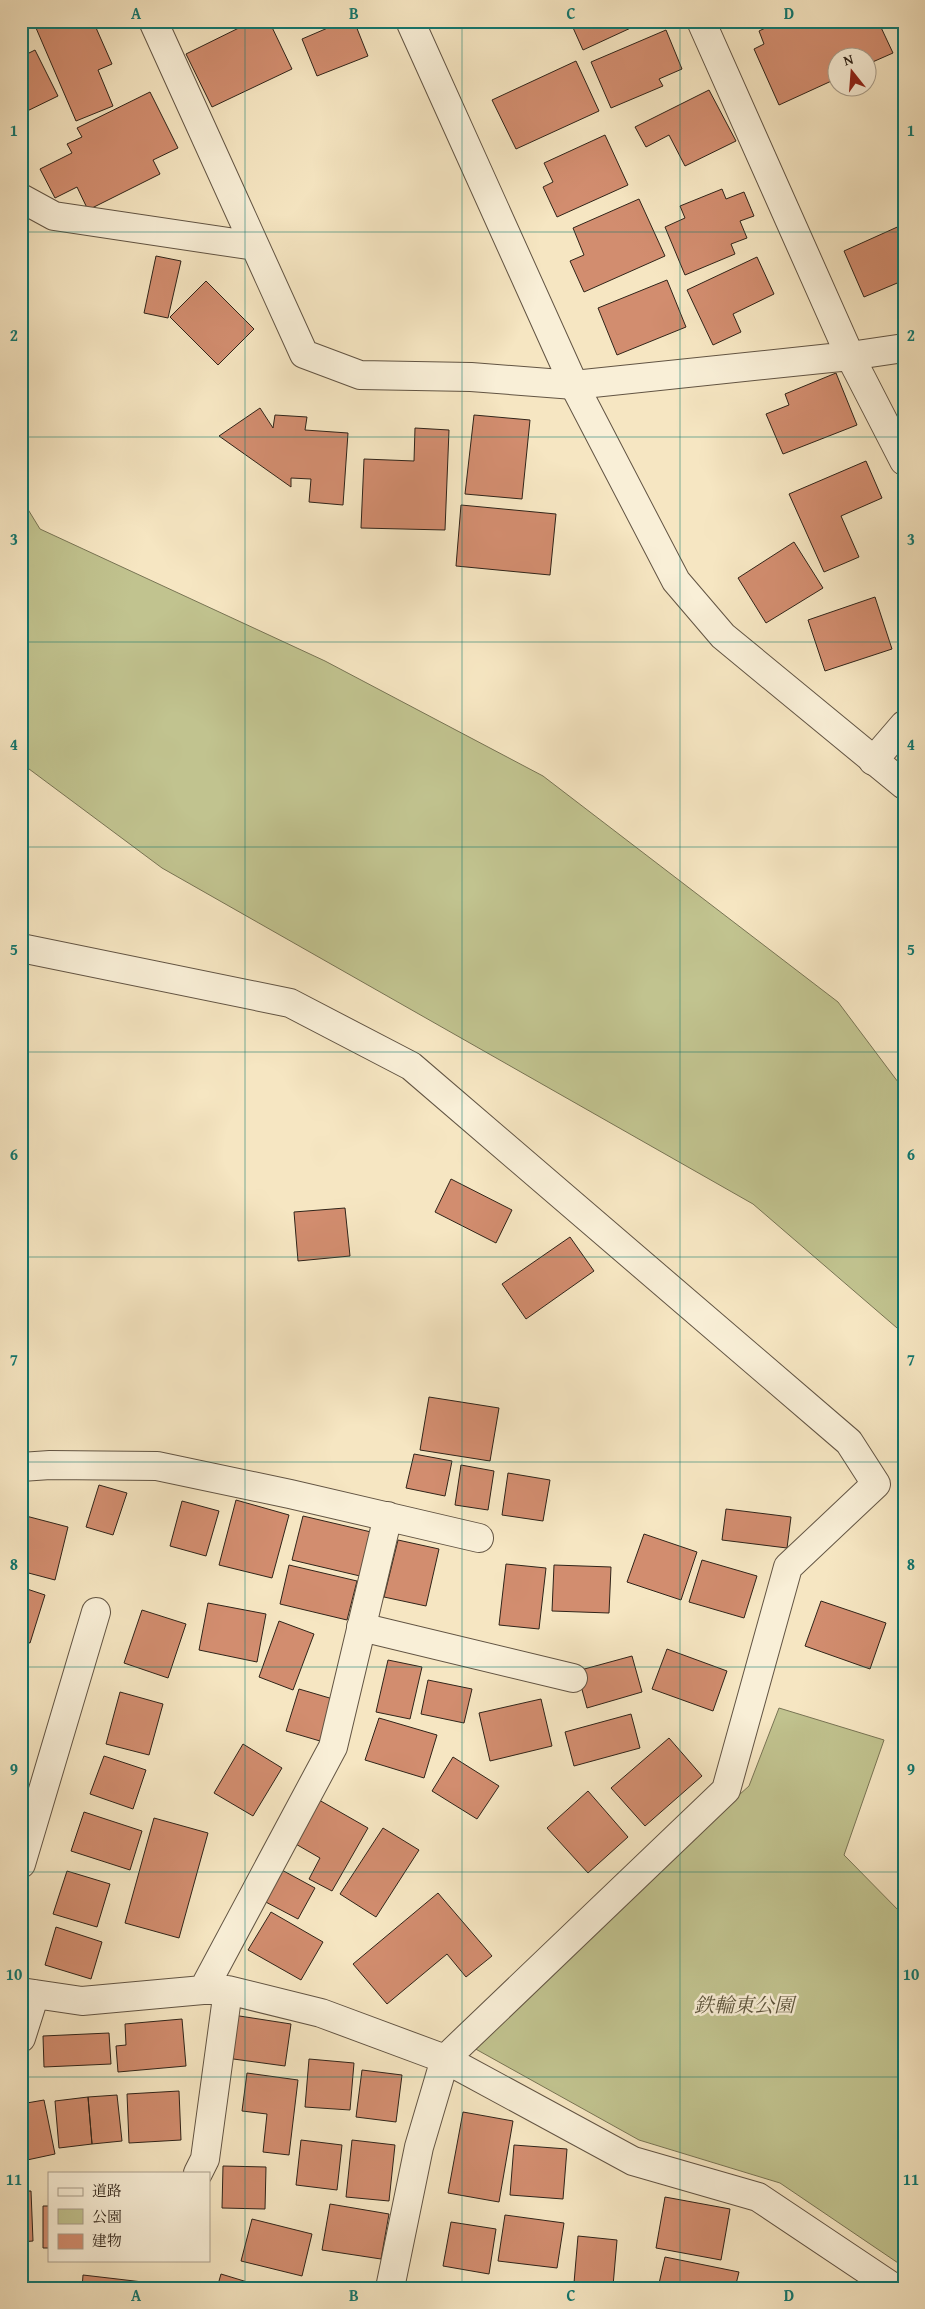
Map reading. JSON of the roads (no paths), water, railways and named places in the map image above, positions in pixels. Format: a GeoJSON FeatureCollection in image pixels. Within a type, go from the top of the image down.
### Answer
{"type":"FeatureCollection","features":[{"type":"Feature","properties":{"kind":"street"},"geometry":{"type":"LineString","coordinates":[[153,21],[304,354],[360,376],[470,377],[574,385],[850,356],[904,348]]}},
{"type":"Feature","properties":{"kind":"street"},"geometry":{"type":"LineString","coordinates":[[410,21],[574,385],[676,580],[723,636],[904,785]]}},
{"type":"Feature","properties":{"kind":"street"},"geometry":{"type":"LineString","coordinates":[[701,21],[850,356],[904,461]]}},
{"type":"Feature","properties":{"kind":"street"},"geometry":{"type":"LineString","coordinates":[[21,198],[54,216],[255,246]]}},
{"type":"Feature","properties":{"kind":"street"},"geometry":{"type":"LineString","coordinates":[[873,761],[904,725]]}},
{"type":"Feature","properties":{"kind":"street"},"geometry":{"type":"LineString","coordinates":[[21,948],[290,1003],[411,1066],[849,1442],[876,1484],[788,1567],[726,1790],[445,2060],[419,2147],[390,2288]]}},
{"type":"Feature","properties":{"kind":"street"},"geometry":{"type":"LineString","coordinates":[[21,1467],[50,1465],[157,1466],[388,1516],[479,1538]]}},
{"type":"Feature","properties":{"kind":"street"},"geometry":{"type":"LineString","coordinates":[[198,2172],[205,2159],[216,1990],[333,1747],[388,1516]]}},
{"type":"Feature","properties":{"kind":"street"},"geometry":{"type":"LineString","coordinates":[[21,1864],[96,1612]]}},
{"type":"Feature","properties":{"kind":"street"},"geometry":{"type":"LineString","coordinates":[[361,1627],[573,1678]]}},
{"type":"Feature","properties":{"kind":"street"},"geometry":{"type":"LineString","coordinates":[[21,2038],[28,1993],[82,2001],[216,1990],[321,2013],[445,2060],[633,2161],[758,2197],[894,2288]]}},
{"type":"Feature","properties":{"kind":"park label","name":"鉄輪東公園"},"geometry":{"type":"Point","coordinates":[744,2004]}}]}
